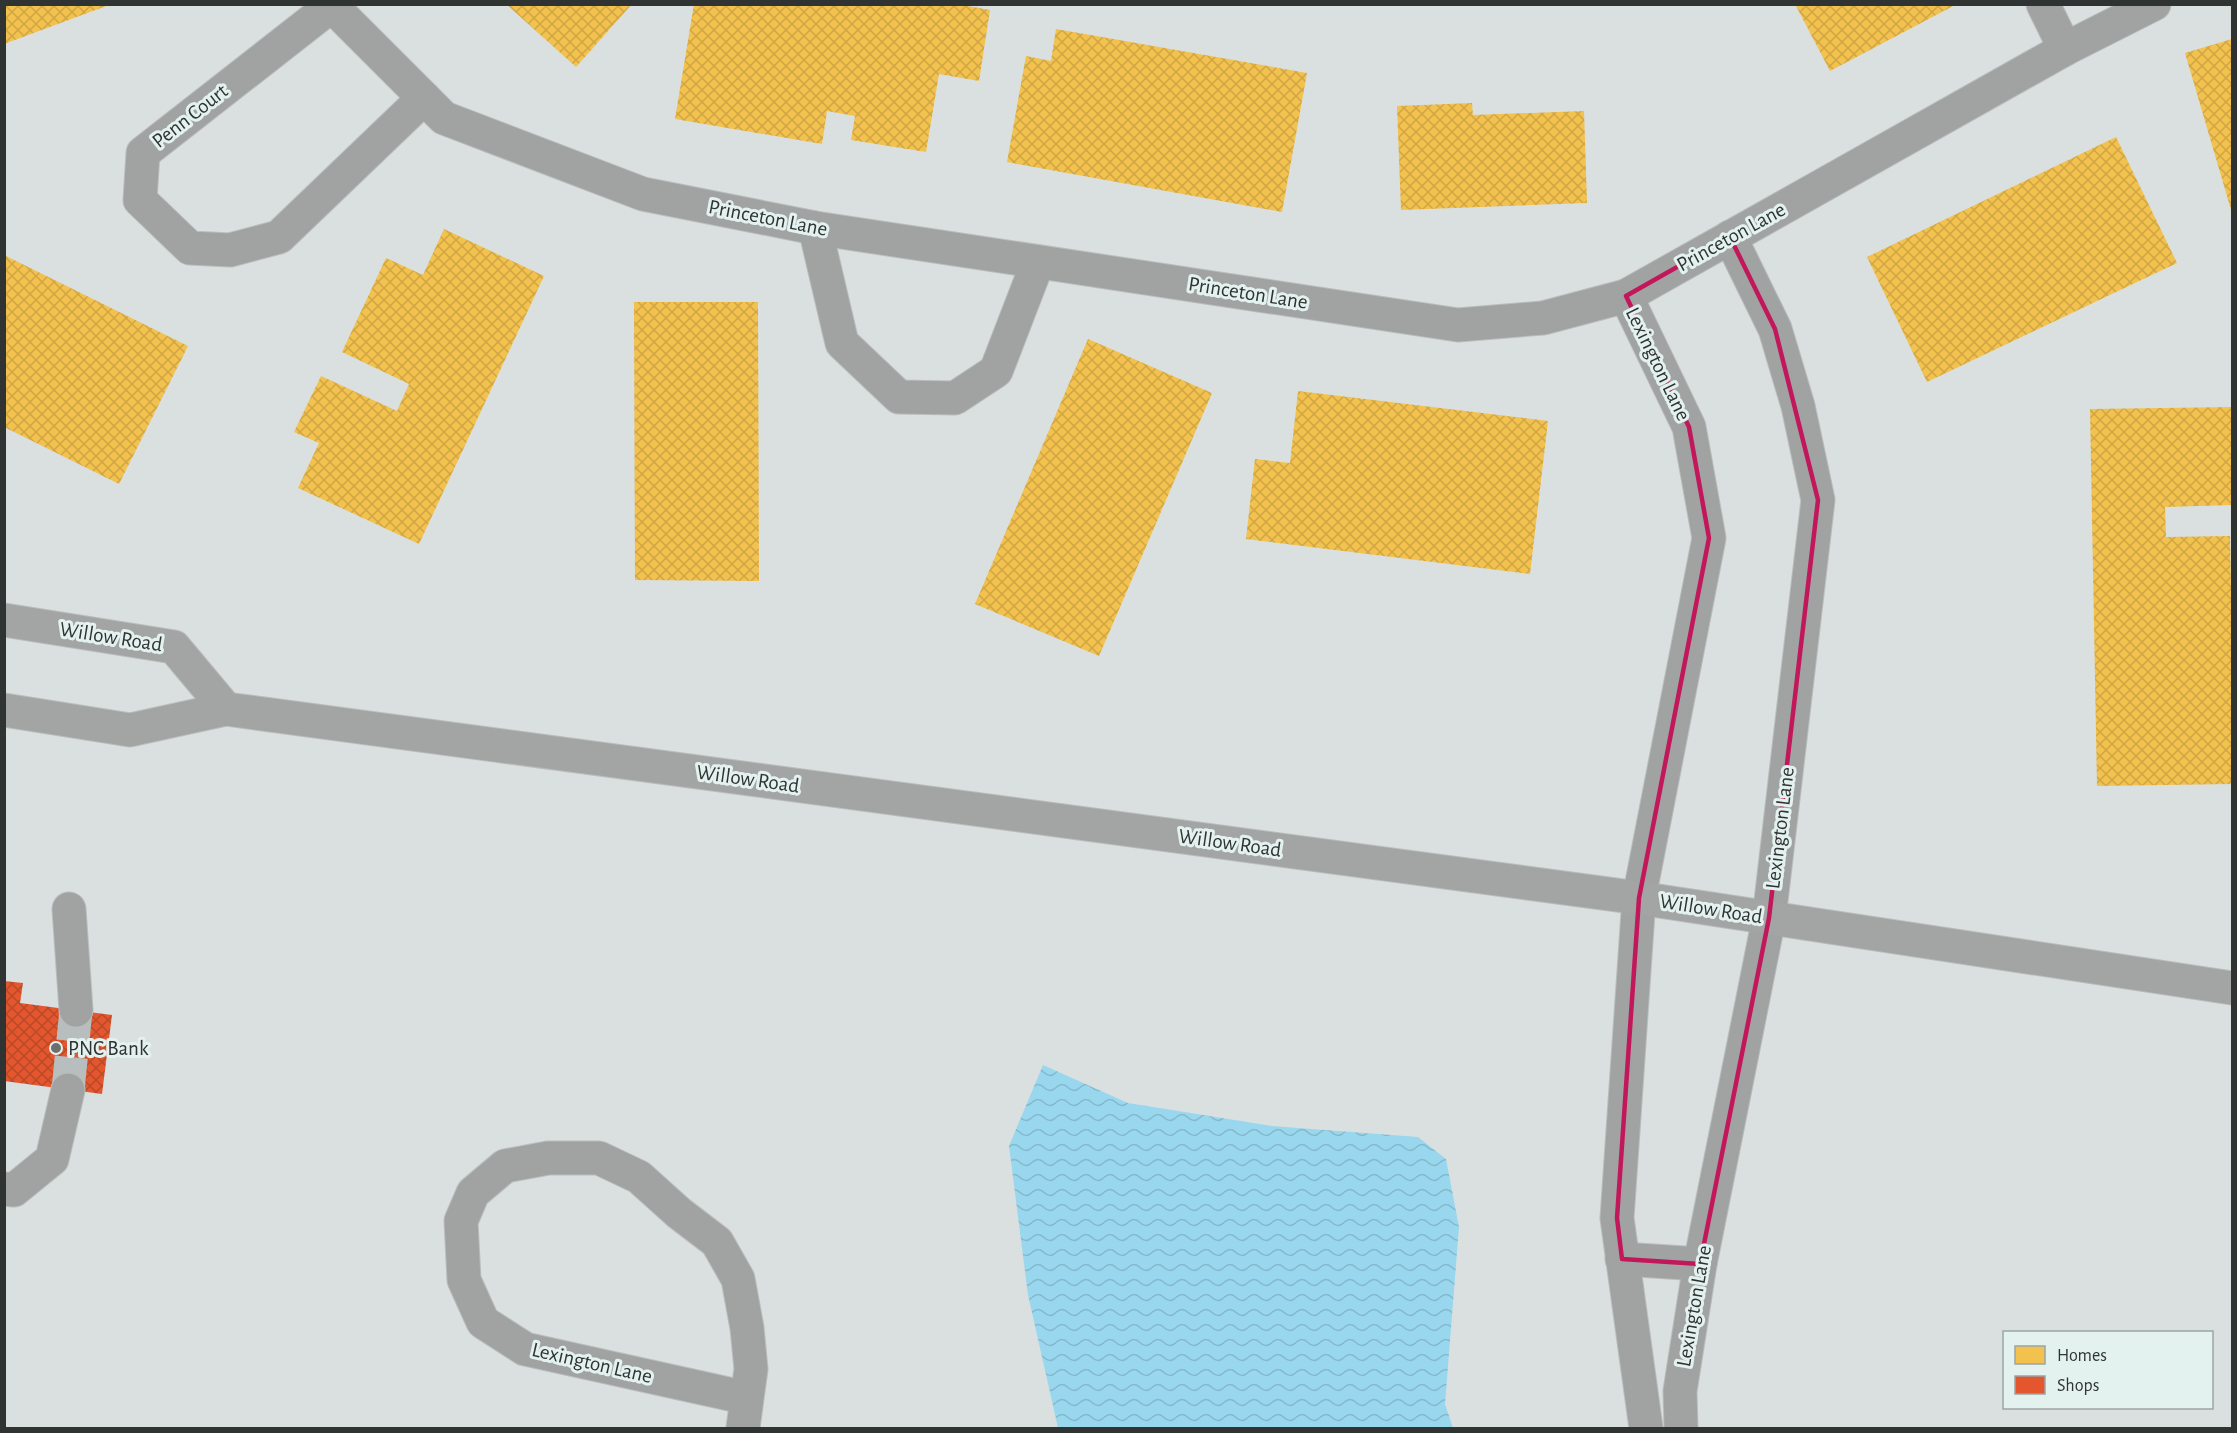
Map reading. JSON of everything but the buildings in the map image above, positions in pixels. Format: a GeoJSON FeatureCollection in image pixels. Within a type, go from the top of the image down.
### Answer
{"type":"FeatureCollection","features":[{"type":"Feature","properties":{"kind":"main road","name":"Willow Road"},"geometry":{"type":"LineString","coordinates":[[4,620],[174,647],[226,709]]}},
{"type":"Feature","properties":{"kind":"main road","name":"Willow Road"},"geometry":{"type":"LineString","coordinates":[[4,710],[130,730],[226,709],[1639,898],[2232,988]]}},
{"type":"Feature","properties":{"kind":"street"},"geometry":{"type":"LineString","coordinates":[[2043,4],[2065,49]]}},
{"type":"Feature","properties":{"kind":"street","name":"Princeton Lane"},"geometry":{"type":"LineString","coordinates":[[330,5],[444,118],[643,194],[814,228],[1458,325],[1543,318],[1626,296],[2065,49],[2154,4]]}},
{"type":"Feature","properties":{"kind":"street","name":"Penn Court"},"geometry":{"type":"LineString","coordinates":[[330,5],[143,153],[140,200],[190,248],[230,250],[279,237],[424,98]]}},
{"type":"Feature","properties":{"kind":"street"},"geometry":{"type":"LineString","coordinates":[[814,228],[842,343],[898,397],[955,398],[996,371],[1038,262]]}},
{"type":"Feature","properties":{"kind":"street","name":"Lexington Lane"},"geometry":{"type":"LineString","coordinates":[[1681,1428],[1680,1391],[1700,1264],[1769,918],[1818,500],[1798,406],[1775,329],[1730,237]]}},
{"type":"Feature","properties":{"kind":"street","name":"Lexington Lane"},"geometry":{"type":"LineString","coordinates":[[1626,296],[1689,427],[1709,538],[1639,898],[1617,1218],[1646,1428]]}},
{"type":"Feature","properties":{"kind":"street"},"geometry":{"type":"LineString","coordinates":[[69,909],[76,1010]]}},
{"type":"Feature","properties":{"kind":"street"},"geometry":{"type":"LineString","coordinates":[[4,1189],[14,1190],[52,1160],[68,1090]]}},
{"type":"Feature","properties":{"kind":"street","name":"Lexington Lane"},"geometry":{"type":"LineString","coordinates":[[548,1158],[599,1158],[639,1177],[679,1213],[717,1242],[738,1279],[747,1328],[751,1369],[745,1413],[525,1349],[483,1322],[464,1280],[461,1221],[473,1193],[505,1166],[548,1158]]}},
{"type":"Feature","properties":{"kind":"street"},"geometry":{"type":"LineString","coordinates":[[1622,1259],[1700,1264]]}},
{"type":"Feature","properties":{"kind":"highlighted area"},"geometry":{"type":"Polygon","coordinates":[[[1730,237],[1775,329],[1818,500],[1769,918],[1700,1264],[1622,1259],[1617,1218],[1639,898],[1709,538],[1689,427],[1626,296],[1730,237]]]}},
{"type":"Feature","properties":{"kind":"water"},"geometry":{"type":"Polygon","coordinates":[[[1043,1065],[1128,1103],[1272,1126],[1418,1137],[1446,1159],[1459,1227],[1445,1404],[1453,1428],[1058,1428],[1028,1295],[1009,1146],[1043,1065]]]}},
{"type":"Feature","properties":{"kind":"tunnel"},"geometry":{"type":"LineString","coordinates":[[68,1090],[76,1010]]}},
{"type":"Feature","properties":{"kind":"place","name":"PNC Bank"},"geometry":{"type":"Point","coordinates":[56,1048]}}]}
